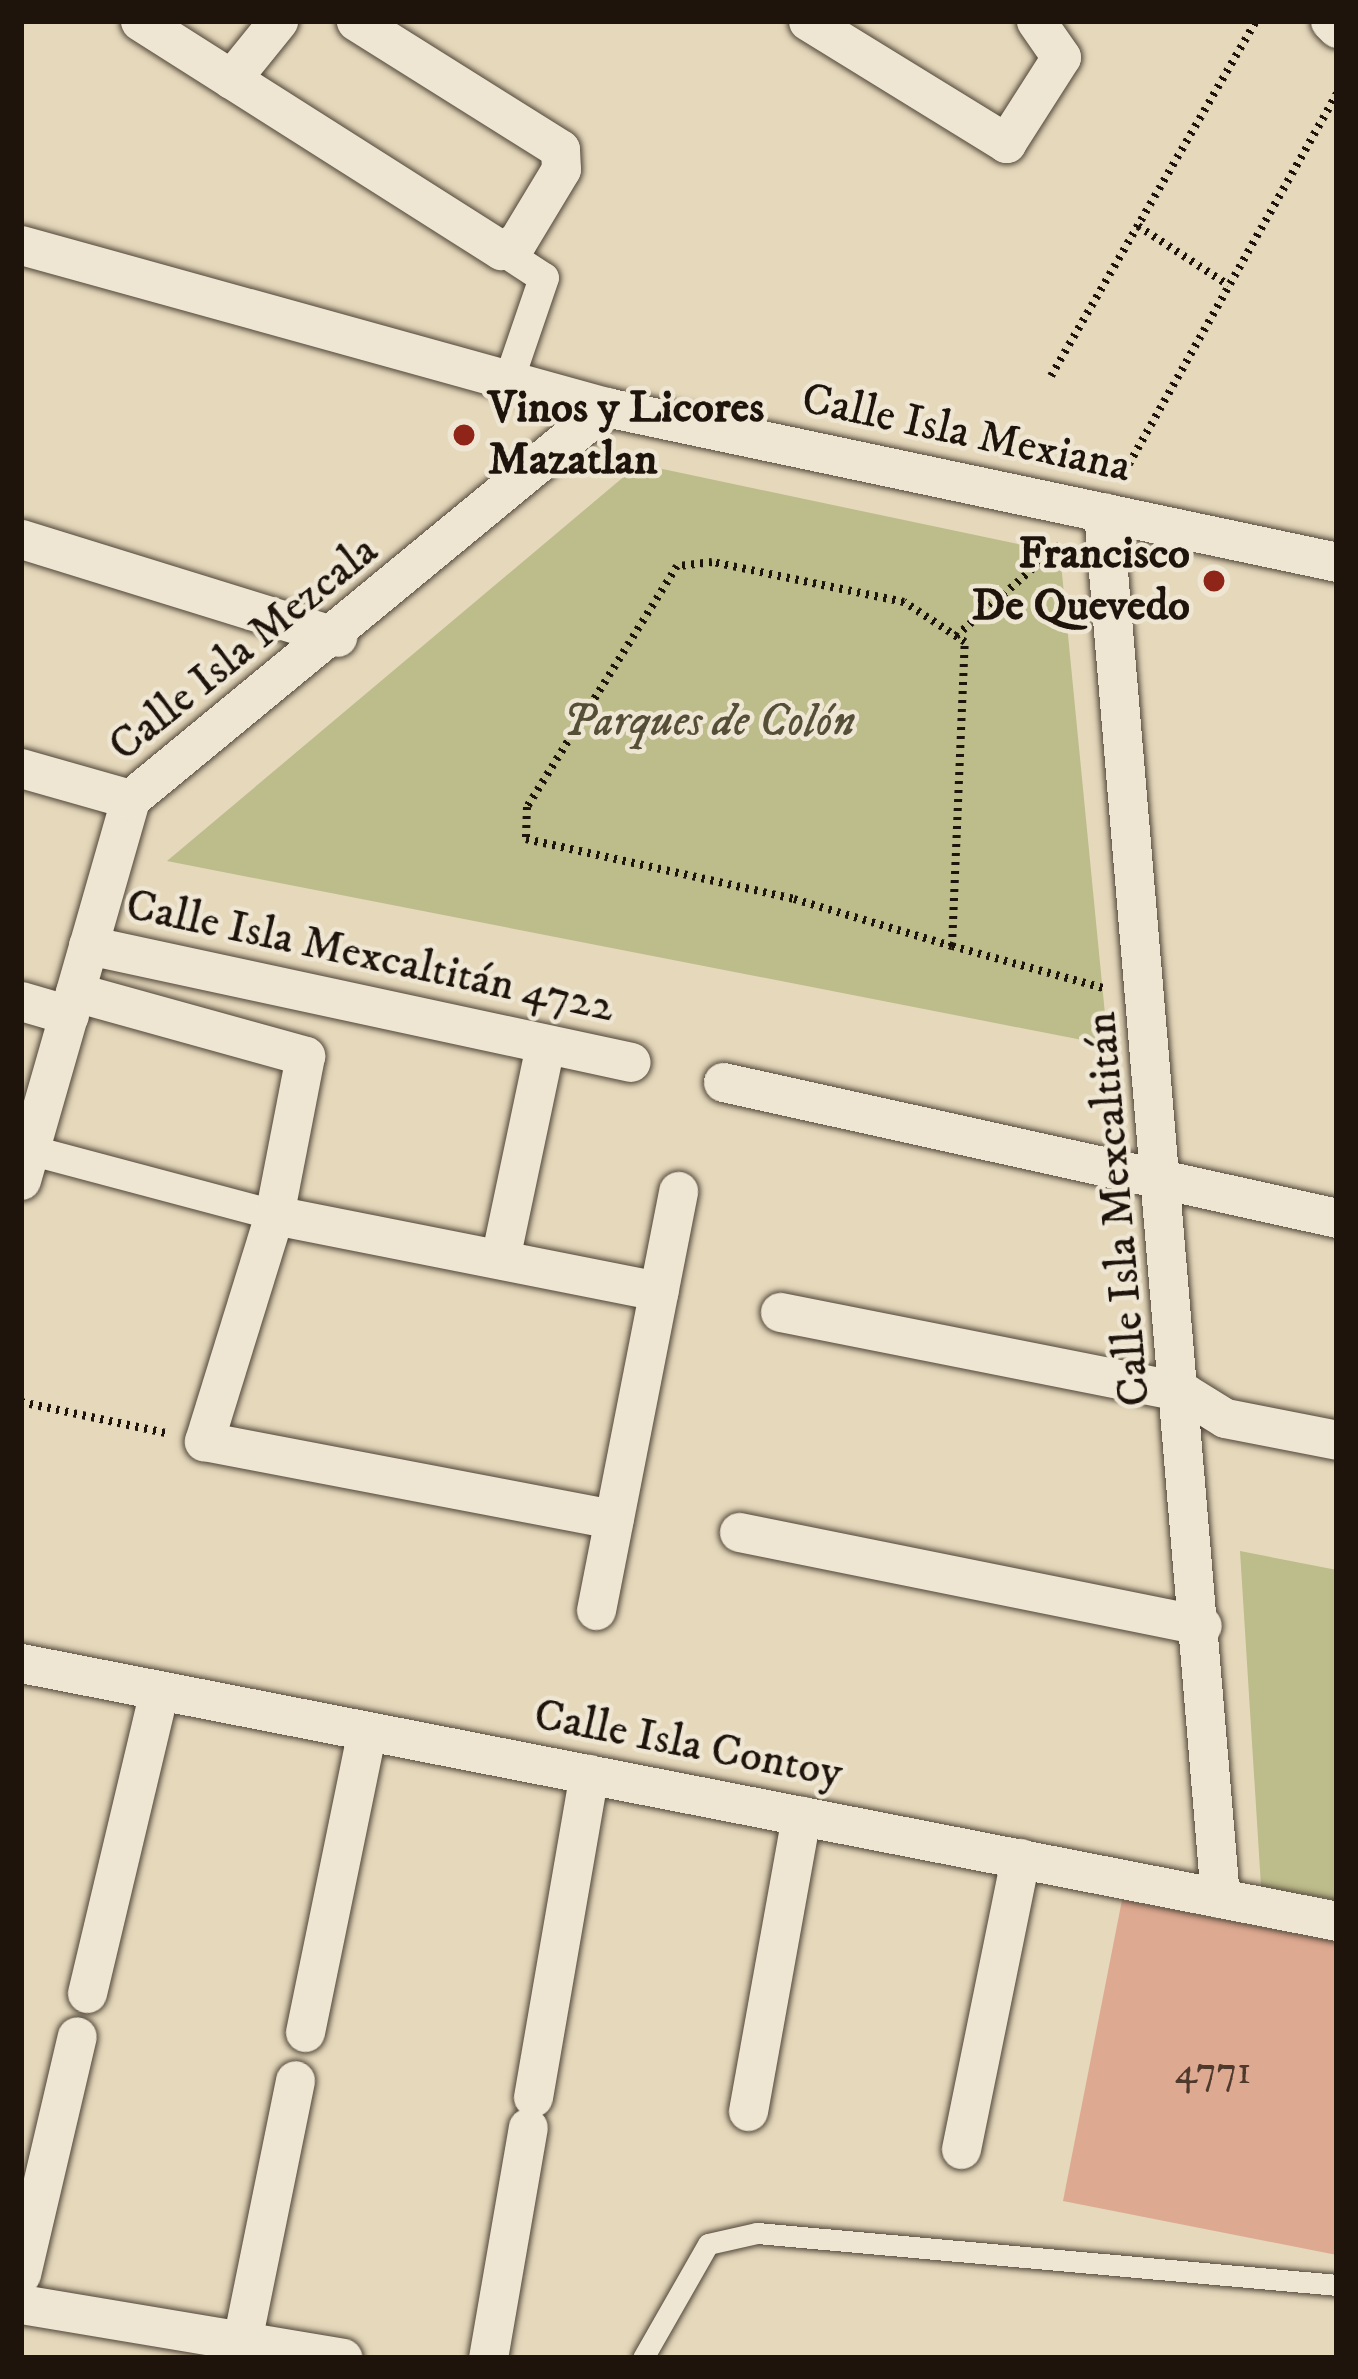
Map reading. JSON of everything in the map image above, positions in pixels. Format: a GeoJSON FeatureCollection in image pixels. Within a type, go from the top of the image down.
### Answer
{"type":"FeatureCollection","features":[{"type":"Feature","properties":{"kind":"street"},"geometry":{"type":"LineString","coordinates":[[140,21],[544,278],[508,380]]}},
{"type":"Feature","properties":{"kind":"street"},"geometry":{"type":"LineString","coordinates":[[231,79],[278,21]]}},
{"type":"Feature","properties":{"kind":"street"},"geometry":{"type":"LineString","coordinates":[[356,21],[560,149],[561,169],[501,250]]}},
{"type":"Feature","properties":{"kind":"street"},"geometry":{"type":"LineString","coordinates":[[808,21],[1006,143],[1061,57],[1036,21]]}},
{"type":"Feature","properties":{"kind":"street"},"geometry":{"type":"LineString","coordinates":[[1329,22],[1337,28]]}},
{"type":"Feature","properties":{"kind":"street","name":"Calle Isla Mexiana"},"geometry":{"type":"LineString","coordinates":[[21,245],[606,407],[1337,562]]}},
{"type":"Feature","properties":{"kind":"street","name":"Calle Isla Mezcala"},"geometry":{"type":"LineString","coordinates":[[25,1165],[130,800],[337,637],[606,407]]}},
{"type":"Feature","properties":{"kind":"street","name":"Calle Isla Mexcaltitán"},"geometry":{"type":"LineString","coordinates":[[1102,512],[1183,1392],[1220,1898]]}},
{"type":"Feature","properties":{"kind":"street"},"geometry":{"type":"LineString","coordinates":[[21,539],[337,637]]}},
{"type":"Feature","properties":{"kind":"street"},"geometry":{"type":"LineString","coordinates":[[21,768],[130,800]]}},
{"type":"Feature","properties":{"kind":"street","name":"Calle Isla Mexcaltitán 4722"},"geometry":{"type":"LineString","coordinates":[[88,945],[631,1062]]}},
{"type":"Feature","properties":{"kind":"street"},"geometry":{"type":"LineString","coordinates":[[21,1001],[72,1003],[305,1056],[274,1215],[204,1441],[614,1519]]}},
{"type":"Feature","properties":{"kind":"street"},"geometry":{"type":"LineString","coordinates":[[500,1259],[545,1045]]}},
{"type":"Feature","properties":{"kind":"street"},"geometry":{"type":"LineString","coordinates":[[723,1082],[1164,1174],[1337,1217]]}},
{"type":"Feature","properties":{"kind":"street"},"geometry":{"type":"LineString","coordinates":[[25,1165],[659,1291]]}},
{"type":"Feature","properties":{"kind":"street"},"geometry":{"type":"LineString","coordinates":[[596,1610],[678,1191]]}},
{"type":"Feature","properties":{"kind":"street"},"geometry":{"type":"LineString","coordinates":[[780,1312],[1183,1392],[1225,1418],[1337,1440]]}},
{"type":"Feature","properties":{"kind":"street"},"geometry":{"type":"LineString","coordinates":[[739,1532],[1202,1625]]}},
{"type":"Feature","properties":{"kind":"street","name":"Calle Isla Contoy"},"geometry":{"type":"LineString","coordinates":[[21,1663],[1337,1921]]}},
{"type":"Feature","properties":{"kind":"street"},"geometry":{"type":"LineString","coordinates":[[87,1993],[159,1690]]}},
{"type":"Feature","properties":{"kind":"street"},"geometry":{"type":"LineString","coordinates":[[305,2032],[367,1731]]}},
{"type":"Feature","properties":{"kind":"street"},"geometry":{"type":"LineString","coordinates":[[488,2358],[589,1774]]}},
{"type":"Feature","properties":{"kind":"street"},"geometry":{"type":"LineString","coordinates":[[748,2111],[801,1816]]}},
{"type":"Feature","properties":{"kind":"street"},"geometry":{"type":"LineString","coordinates":[[961,2149],[1020,1858]]}},
{"type":"Feature","properties":{"kind":"street"},"geometry":{"type":"LineString","coordinates":[[21,2274],[77,2036]]}},
{"type":"Feature","properties":{"kind":"street"},"geometry":{"type":"LineString","coordinates":[[242,2341],[295,2080]]}},
{"type":"Feature","properties":{"kind":"street"},"geometry":{"type":"LineString","coordinates":[[21,2304],[343,2358]]}},
{"type":"Feature","properties":{"kind":"lane"},"geometry":{"type":"LineString","coordinates":[[643,2358],[708,2244],[757,2233],[1337,2285]]}},
{"type":"Feature","properties":{"kind":"path"},"geometry":{"type":"LineString","coordinates":[[1052,376],[1256,21]]}},
{"type":"Feature","properties":{"kind":"path"},"geometry":{"type":"LineString","coordinates":[[956,636],[1102,512],[1337,94]]}},
{"type":"Feature","properties":{"kind":"path"},"geometry":{"type":"LineString","coordinates":[[1138,226],[1228,285]]}},
{"type":"Feature","properties":{"kind":"path"},"geometry":{"type":"LineString","coordinates":[[952,946],[968,655],[956,636],[904,602],[712,562],[677,566],[527,807],[526,839],[952,946],[1149,1001]]}},
{"type":"Feature","properties":{"kind":"path"},"geometry":{"type":"LineString","coordinates":[[21,1402],[204,1441]]}},
{"type":"Feature","properties":{"kind":"green space","name":"Parques de Colón"},"geometry":{"type":"Polygon","coordinates":[[[639,464],[1060,553],[1108,1045],[167,861],[639,464]]]}},
{"type":"Feature","properties":{"kind":"green space"},"geometry":{"type":"Polygon","coordinates":[[[1240,1551],[1337,1570],[1337,1900],[1261,1886],[1240,1551]]]}},
{"type":"Feature","properties":{"kind":"building"},"geometry":{"type":"Polygon","coordinates":[[[1122,1900],[1337,1942],[1337,2255],[1063,2201],[1122,1900]]]}},
{"type":"Feature","properties":{"kind":"place","name":"Vinos y Licores Mazatlan"},"geometry":{"type":"Point","coordinates":[464,435]}},
{"type":"Feature","properties":{"kind":"place","name":"Francisco De Quevedo"},"geometry":{"type":"Point","coordinates":[1214,581]}}]}
